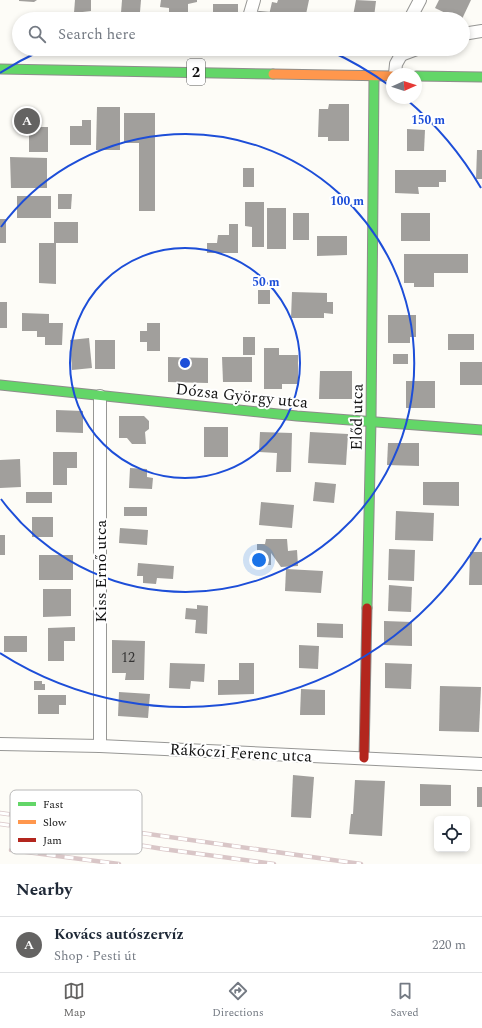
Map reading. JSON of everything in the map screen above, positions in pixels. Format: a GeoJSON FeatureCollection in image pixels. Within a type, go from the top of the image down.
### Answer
{"type":"FeatureCollection","features":[{"type":"Feature","properties":{"kind":"street"},"geometry":{"type":"LineString","coordinates":[[250,12],[254,0]]}},
{"type":"Feature","properties":{"kind":"street"},"geometry":{"type":"LineString","coordinates":[[414,12],[420,0]]}},
{"type":"Feature","properties":{"kind":"street"},"geometry":{"type":"LineString","coordinates":[[470,33],[482,31]]}},
{"type":"Feature","properties":{"kind":"street"},"geometry":{"type":"LineString","coordinates":[[396,68],[399,56]]}},
{"type":"Feature","properties":{"kind":"street","name":"2"},"geometry":{"type":"LineString","coordinates":[[0,69],[386,76]]}},
{"type":"Feature","properties":{"kind":"street","name":"Előd utca"},"geometry":{"type":"LineString","coordinates":[[364,758],[371,421],[374,76]]}},
{"type":"Feature","properties":{"kind":"street"},"geometry":{"type":"LineString","coordinates":[[422,76],[482,77]]}},
{"type":"Feature","properties":{"kind":"street","name":"Dózsa György utca"},"geometry":{"type":"LineString","coordinates":[[0,385],[297,416],[482,430]]}},
{"type":"Feature","properties":{"kind":"street","name":"Kiss Ernő utca"},"geometry":{"type":"LineString","coordinates":[[100,396],[100,746]]}},
{"type":"Feature","properties":{"kind":"street","name":"Rákóczi Ferenc utca"},"geometry":{"type":"LineString","coordinates":[[0,744],[100,746],[482,764]]}},
{"type":"Feature","properties":{"kind":"building"},"geometry":{"type":"Polygon","coordinates":[[[19,0],[37,0],[34,2],[19,0]]]}},
{"type":"Feature","properties":{"kind":"building"},"geometry":{"type":"Polygon","coordinates":[[[75,0],[91,0],[91,11],[74,12],[75,0]]]}},
{"type":"Feature","properties":{"kind":"building"},"geometry":{"type":"Polygon","coordinates":[[[122,0],[141,0],[140,12],[121,12],[122,0]]]}},
{"type":"Feature","properties":{"kind":"building"},"geometry":{"type":"Polygon","coordinates":[[[161,0],[197,0],[197,2],[188,4],[188,12],[169,12],[169,8],[160,7],[161,0]]]}},
{"type":"Feature","properties":{"kind":"building"},"geometry":{"type":"Polygon","coordinates":[[[278,0],[309,0],[306,12],[270,12],[272,2],[277,3],[278,0]]]}},
{"type":"Feature","properties":{"kind":"building"},"geometry":{"type":"Polygon","coordinates":[[[356,0],[376,1],[375,12],[354,12],[356,0]]]}},
{"type":"Feature","properties":{"kind":"building"},"geometry":{"type":"Polygon","coordinates":[[[439,0],[471,0],[465,12],[443,12],[435,8],[439,0]]]}},
{"type":"Feature","properties":{"kind":"building"},"geometry":{"type":"Polygon","coordinates":[[[213,4],[238,4],[238,12],[213,12],[213,4]]]}},
{"type":"Feature","properties":{"kind":"building"},"geometry":{"type":"Polygon","coordinates":[[[329,104],[349,104],[349,141],[328,141],[328,137],[318,137],[319,109],[328,109],[329,104]]]}},
{"type":"Feature","properties":{"kind":"building"},"geometry":{"type":"Polygon","coordinates":[[[97,107],[120,107],[120,150],[96,150],[97,107]]]}},
{"type":"Feature","properties":{"kind":"building"},"geometry":{"type":"Polygon","coordinates":[[[124,113],[155,113],[155,211],[139,211],[139,143],[124,143],[124,113]]]}},
{"type":"Feature","properties":{"kind":"building"},"geometry":{"type":"Polygon","coordinates":[[[82,120],[91,120],[91,145],[70,145],[70,126],[82,126],[82,120]]]}},
{"type":"Feature","properties":{"kind":"building"},"geometry":{"type":"Polygon","coordinates":[[[29,127],[48,127],[48,152],[29,152],[29,127]]]}},
{"type":"Feature","properties":{"kind":"building"},"geometry":{"type":"Polygon","coordinates":[[[407,129],[425,130],[424,151],[407,151],[407,129]]]}},
{"type":"Feature","properties":{"kind":"building"},"geometry":{"type":"Polygon","coordinates":[[[477,150],[482,150],[482,179],[476,179],[477,150]]]}},
{"type":"Feature","properties":{"kind":"building"},"geometry":{"type":"Polygon","coordinates":[[[10,157],[47,158],[47,188],[11,188],[10,157]]]}},
{"type":"Feature","properties":{"kind":"building"},"geometry":{"type":"Polygon","coordinates":[[[243,168],[254,168],[254,187],[243,187],[243,168]]]}},
{"type":"Feature","properties":{"kind":"building"},"geometry":{"type":"Polygon","coordinates":[[[395,170],[446,170],[446,182],[439,182],[439,187],[418,187],[419,194],[395,193],[395,170]]]}},
{"type":"Feature","properties":{"kind":"building"},"geometry":{"type":"Polygon","coordinates":[[[58,194],[72,194],[71,209],[58,209],[58,194]]]}},
{"type":"Feature","properties":{"kind":"building"},"geometry":{"type":"Polygon","coordinates":[[[17,196],[51,196],[51,218],[17,218],[17,196]]]}},
{"type":"Feature","properties":{"kind":"building"},"geometry":{"type":"Polygon","coordinates":[[[245,202],[264,202],[264,247],[252,247],[252,227],[245,226],[245,202]]]}},
{"type":"Feature","properties":{"kind":"building"},"geometry":{"type":"Polygon","coordinates":[[[267,208],[286,208],[286,249],[267,249],[267,208]]]}},
{"type":"Feature","properties":{"kind":"building"},"geometry":{"type":"Polygon","coordinates":[[[293,213],[309,213],[309,240],[293,240],[293,213]]]}},
{"type":"Feature","properties":{"kind":"building"},"geometry":{"type":"Polygon","coordinates":[[[401,213],[430,213],[430,241],[401,241],[401,213]]]}},
{"type":"Feature","properties":{"kind":"building"},"geometry":{"type":"Polygon","coordinates":[[[0,219],[6,219],[6,243],[0,243],[0,219]]]}},
{"type":"Feature","properties":{"kind":"building"},"geometry":{"type":"Polygon","coordinates":[[[54,222],[78,222],[78,243],[56,243],[56,284],[39,283],[39,243],[54,243],[54,222]]]}},
{"type":"Feature","properties":{"kind":"building"},"geometry":{"type":"Polygon","coordinates":[[[229,224],[238,224],[238,253],[207,253],[207,243],[217,243],[218,235],[229,235],[229,224]]]}},
{"type":"Feature","properties":{"kind":"building"},"geometry":{"type":"Polygon","coordinates":[[[317,236],[347,236],[347,255],[317,256],[317,236]]]}},
{"type":"Feature","properties":{"kind":"building"},"geometry":{"type":"Polygon","coordinates":[[[404,254],[468,254],[468,273],[434,273],[434,287],[414,287],[414,283],[404,283],[404,254]]]}},
{"type":"Feature","properties":{"kind":"building"},"geometry":{"type":"Polygon","coordinates":[[[258,290],[270,290],[270,304],[258,304],[258,290]]]}},
{"type":"Feature","properties":{"kind":"building"},"geometry":{"type":"Polygon","coordinates":[[[292,292],[327,293],[327,302],[333,302],[333,314],[324,313],[324,318],[291,318],[292,292]]]}},
{"type":"Feature","properties":{"kind":"building"},"geometry":{"type":"Polygon","coordinates":[[[0,302],[7,302],[7,328],[0,328],[0,302]]]}},
{"type":"Feature","properties":{"kind":"building"},"geometry":{"type":"Polygon","coordinates":[[[22,313],[49,314],[49,323],[63,323],[62,345],[45,345],[45,337],[37,337],[37,331],[22,331],[22,313]]]}},
{"type":"Feature","properties":{"kind":"building"},"geometry":{"type":"Polygon","coordinates":[[[388,315],[416,315],[416,337],[410,337],[410,343],[388,343],[388,315]]]}},
{"type":"Feature","properties":{"kind":"building"},"geometry":{"type":"Polygon","coordinates":[[[147,323],[160,323],[160,351],[147,351],[147,342],[140,342],[140,331],[147,331],[147,323]]]}},
{"type":"Feature","properties":{"kind":"building"},"geometry":{"type":"Polygon","coordinates":[[[448,334],[474,334],[474,350],[448,350],[448,334]]]}},
{"type":"Feature","properties":{"kind":"building"},"geometry":{"type":"Polygon","coordinates":[[[243,337],[255,337],[255,355],[243,355],[243,337]]]}},
{"type":"Feature","properties":{"kind":"building"},"geometry":{"type":"Polygon","coordinates":[[[89,338],[92,368],[72,370],[70,340],[89,338]]]}},
{"type":"Feature","properties":{"kind":"building"},"geometry":{"type":"Polygon","coordinates":[[[95,340],[115,340],[115,369],[95,369],[95,340]]]}},
{"type":"Feature","properties":{"kind":"building"},"geometry":{"type":"Polygon","coordinates":[[[264,348],[279,348],[279,355],[298,355],[298,384],[282,384],[282,389],[264,389],[264,348]]]}},
{"type":"Feature","properties":{"kind":"building"},"geometry":{"type":"Polygon","coordinates":[[[393,354],[408,354],[408,364],[393,364],[393,354]]]}},
{"type":"Feature","properties":{"kind":"building"},"geometry":{"type":"Polygon","coordinates":[[[168,357],[208,358],[208,383],[168,382],[168,357]]]}},
{"type":"Feature","properties":{"kind":"building"},"geometry":{"type":"Polygon","coordinates":[[[222,357],[252,357],[252,382],[223,382],[222,357]]]}},
{"type":"Feature","properties":{"kind":"building"},"geometry":{"type":"Polygon","coordinates":[[[460,362],[482,362],[482,385],[460,385],[460,362]]]}},
{"type":"Feature","properties":{"kind":"building"},"geometry":{"type":"Polygon","coordinates":[[[320,371],[352,371],[352,399],[319,399],[320,371]]]}},
{"type":"Feature","properties":{"kind":"building"},"geometry":{"type":"Polygon","coordinates":[[[406,381],[435,381],[435,408],[406,408],[406,381]]]}},
{"type":"Feature","properties":{"kind":"building"},"geometry":{"type":"Polygon","coordinates":[[[56,410],[83,411],[83,433],[56,432],[56,410]]]}},
{"type":"Feature","properties":{"kind":"building"},"geometry":{"type":"Polygon","coordinates":[[[119,416],[144,416],[149,421],[149,429],[145,432],[146,444],[132,444],[127,438],[119,438],[119,416]]]}},
{"type":"Feature","properties":{"kind":"building"},"geometry":{"type":"Polygon","coordinates":[[[204,427],[228,427],[228,457],[204,457],[204,427]]]}},
{"type":"Feature","properties":{"kind":"building"},"geometry":{"type":"Polygon","coordinates":[[[260,432],[292,433],[291,472],[276,472],[277,453],[259,452],[260,432]]]}},
{"type":"Feature","properties":{"kind":"building"},"geometry":{"type":"Polygon","coordinates":[[[310,432],[348,434],[346,465],[308,463],[310,432]]]}},
{"type":"Feature","properties":{"kind":"building"},"geometry":{"type":"Polygon","coordinates":[[[388,443],[419,443],[419,466],[387,465],[388,443]]]}},
{"type":"Feature","properties":{"kind":"building"},"geometry":{"type":"Polygon","coordinates":[[[53,452],[77,452],[77,468],[67,468],[67,485],[53,485],[53,452]]]}},
{"type":"Feature","properties":{"kind":"building"},"geometry":{"type":"Polygon","coordinates":[[[20,459],[21,487],[0,488],[0,460],[20,459]]]}},
{"type":"Feature","properties":{"kind":"building"},"geometry":{"type":"Polygon","coordinates":[[[130,468],[147,469],[147,477],[153,478],[152,489],[129,488],[130,468]]]}},
{"type":"Feature","properties":{"kind":"building"},"geometry":{"type":"Polygon","coordinates":[[[315,482],[336,484],[334,503],[313,501],[315,482]]]}},
{"type":"Feature","properties":{"kind":"building"},"geometry":{"type":"Polygon","coordinates":[[[423,482],[459,482],[459,506],[423,505],[423,482]]]}},
{"type":"Feature","properties":{"kind":"building"},"geometry":{"type":"Polygon","coordinates":[[[26,492],[52,492],[52,503],[26,503],[26,492]]]}},
{"type":"Feature","properties":{"kind":"building"},"geometry":{"type":"Polygon","coordinates":[[[261,502],[294,505],[292,528],[259,525],[261,502]]]}},
{"type":"Feature","properties":{"kind":"building"},"geometry":{"type":"Polygon","coordinates":[[[124,507],[147,507],[147,516],[124,516],[124,507]]]}},
{"type":"Feature","properties":{"kind":"building"},"geometry":{"type":"Polygon","coordinates":[[[396,511],[434,513],[433,541],[395,540],[396,511]]]}},
{"type":"Feature","properties":{"kind":"building"},"geometry":{"type":"Polygon","coordinates":[[[32,517],[53,517],[53,537],[32,537],[32,517]]]}},
{"type":"Feature","properties":{"kind":"building"},"geometry":{"type":"Polygon","coordinates":[[[120,528],[148,530],[147,545],[119,543],[120,528]]]}},
{"type":"Feature","properties":{"kind":"building"},"geometry":{"type":"Polygon","coordinates":[[[0,535],[5,535],[5,555],[0,555],[0,535]]]}},
{"type":"Feature","properties":{"kind":"building"},"geometry":{"type":"Polygon","coordinates":[[[266,539],[287,539],[288,551],[297,550],[298,566],[281,567],[271,553],[271,565],[257,565],[257,544],[265,544],[266,539]]]}},
{"type":"Feature","properties":{"kind":"building"},"geometry":{"type":"Polygon","coordinates":[[[389,549],[415,550],[414,581],[388,580],[389,549]]]}},
{"type":"Feature","properties":{"kind":"building"},"geometry":{"type":"Polygon","coordinates":[[[470,552],[482,552],[482,585],[469,585],[470,552]]]}},
{"type":"Feature","properties":{"kind":"building"},"geometry":{"type":"Polygon","coordinates":[[[39,555],[73,555],[73,580],[39,580],[39,555]]]}},
{"type":"Feature","properties":{"kind":"building"},"geometry":{"type":"Polygon","coordinates":[[[138,563],[174,566],[173,579],[157,578],[156,584],[143,583],[143,576],[137,576],[138,563]]]}},
{"type":"Feature","properties":{"kind":"building"},"geometry":{"type":"Polygon","coordinates":[[[286,569],[323,571],[321,593],[285,591],[286,569]]]}},
{"type":"Feature","properties":{"kind":"building"},"geometry":{"type":"Polygon","coordinates":[[[389,585],[412,587],[411,612],[388,611],[389,585]]]}},
{"type":"Feature","properties":{"kind":"building"},"geometry":{"type":"Polygon","coordinates":[[[43,589],[71,589],[71,616],[43,617],[43,589]]]}},
{"type":"Feature","properties":{"kind":"building"},"geometry":{"type":"Polygon","coordinates":[[[197,605],[208,606],[207,634],[195,633],[196,620],[185,619],[186,608],[197,609],[197,605]]]}},
{"type":"Feature","properties":{"kind":"building"},"geometry":{"type":"Polygon","coordinates":[[[384,621],[412,622],[412,646],[384,645],[384,621]]]}},
{"type":"Feature","properties":{"kind":"building"},"geometry":{"type":"Polygon","coordinates":[[[317,623],[343,624],[343,638],[317,637],[317,623]]]}},
{"type":"Feature","properties":{"kind":"building"},"geometry":{"type":"Polygon","coordinates":[[[75,627],[75,641],[64,641],[64,661],[48,661],[48,628],[75,627]]]}},
{"type":"Feature","properties":{"kind":"building"},"geometry":{"type":"Polygon","coordinates":[[[4,636],[27,636],[27,652],[4,652],[4,636]]]}},
{"type":"Feature","properties":{"kind":"building"},"geometry":{"type":"Polygon","coordinates":[[[112,640],[145,641],[144,680],[125,680],[126,673],[112,673],[112,640]]]}},
{"type":"Feature","properties":{"kind":"building"},"geometry":{"type":"Polygon","coordinates":[[[299,645],[319,646],[318,669],[299,668],[299,645]]]}},
{"type":"Feature","properties":{"kind":"building"},"geometry":{"type":"Polygon","coordinates":[[[170,663],[205,664],[204,682],[191,681],[190,689],[169,688],[170,663]]]}},
{"type":"Feature","properties":{"kind":"building"},"geometry":{"type":"Polygon","coordinates":[[[239,663],[254,663],[254,694],[218,695],[218,680],[239,680],[239,663]]]}},
{"type":"Feature","properties":{"kind":"building"},"geometry":{"type":"Polygon","coordinates":[[[385,663],[412,664],[411,689],[385,688],[385,663]]]}},
{"type":"Feature","properties":{"kind":"building"},"geometry":{"type":"Polygon","coordinates":[[[34,681],[42,681],[42,684],[45,684],[45,690],[34,690],[34,681]]]}},
{"type":"Feature","properties":{"kind":"building"},"geometry":{"type":"Polygon","coordinates":[[[440,686],[481,687],[479,732],[439,731],[440,686]]]}},
{"type":"Feature","properties":{"kind":"building"},"geometry":{"type":"Polygon","coordinates":[[[301,689],[325,690],[325,715],[300,715],[301,689]]]}},
{"type":"Feature","properties":{"kind":"building"},"geometry":{"type":"Polygon","coordinates":[[[119,692],[150,694],[148,718],[118,716],[119,692]]]}},
{"type":"Feature","properties":{"kind":"building"},"geometry":{"type":"Polygon","coordinates":[[[38,695],[66,695],[66,705],[59,705],[59,714],[38,714],[38,695]]]}},
{"type":"Feature","properties":{"kind":"building"},"geometry":{"type":"Polygon","coordinates":[[[293,775],[314,777],[311,818],[291,817],[293,775]]]}},
{"type":"Feature","properties":{"kind":"building"},"geometry":{"type":"Polygon","coordinates":[[[355,780],[385,781],[382,836],[349,834],[351,814],[353,814],[355,780]]]}},
{"type":"Feature","properties":{"kind":"building"},"geometry":{"type":"Polygon","coordinates":[[[420,784],[451,785],[451,806],[420,806],[420,784]]]}},
{"type":"Feature","properties":{"kind":"building"},"geometry":{"type":"Polygon","coordinates":[[[477,787],[482,787],[482,807],[477,807],[477,787]]]}},
{"type":"Feature","properties":{"kind":"railway"},"geometry":{"type":"LineString","coordinates":[[0,813],[10,814]]}},
{"type":"Feature","properties":{"kind":"railway"},"geometry":{"type":"LineString","coordinates":[[0,824],[10,825]]}},
{"type":"Feature","properties":{"kind":"railway"},"geometry":{"type":"LineString","coordinates":[[142,833],[361,864]]}},
{"type":"Feature","properties":{"kind":"railway"},"geometry":{"type":"LineString","coordinates":[[142,846],[274,864]]}},
{"type":"Feature","properties":{"kind":"railway"},"geometry":{"type":"LineString","coordinates":[[42,854],[119,864]]}},
{"type":"Feature","properties":{"kind":"traffic: fast"},"geometry":{"type":"LineString","coordinates":[[0,69],[273,74]]}},
{"type":"Feature","properties":{"kind":"traffic: fast"},"geometry":{"type":"LineString","coordinates":[[367,608],[371,421],[374,76]]}},
{"type":"Feature","properties":{"kind":"traffic: fast"},"geometry":{"type":"LineString","coordinates":[[422,76],[482,77]]}},
{"type":"Feature","properties":{"kind":"traffic: fast"},"geometry":{"type":"LineString","coordinates":[[0,385],[297,416],[482,430]]}},
{"type":"Feature","properties":{"kind":"traffic: slow"},"geometry":{"type":"LineString","coordinates":[[273,74],[386,76]]}},
{"type":"Feature","properties":{"kind":"traffic: jam"},"geometry":{"type":"LineString","coordinates":[[364,758],[367,608]]}},
{"type":"Feature","properties":{"kind":"place","name":"Kovács autószervíz"},"geometry":{"type":"Point","coordinates":[27,121]}}]}
